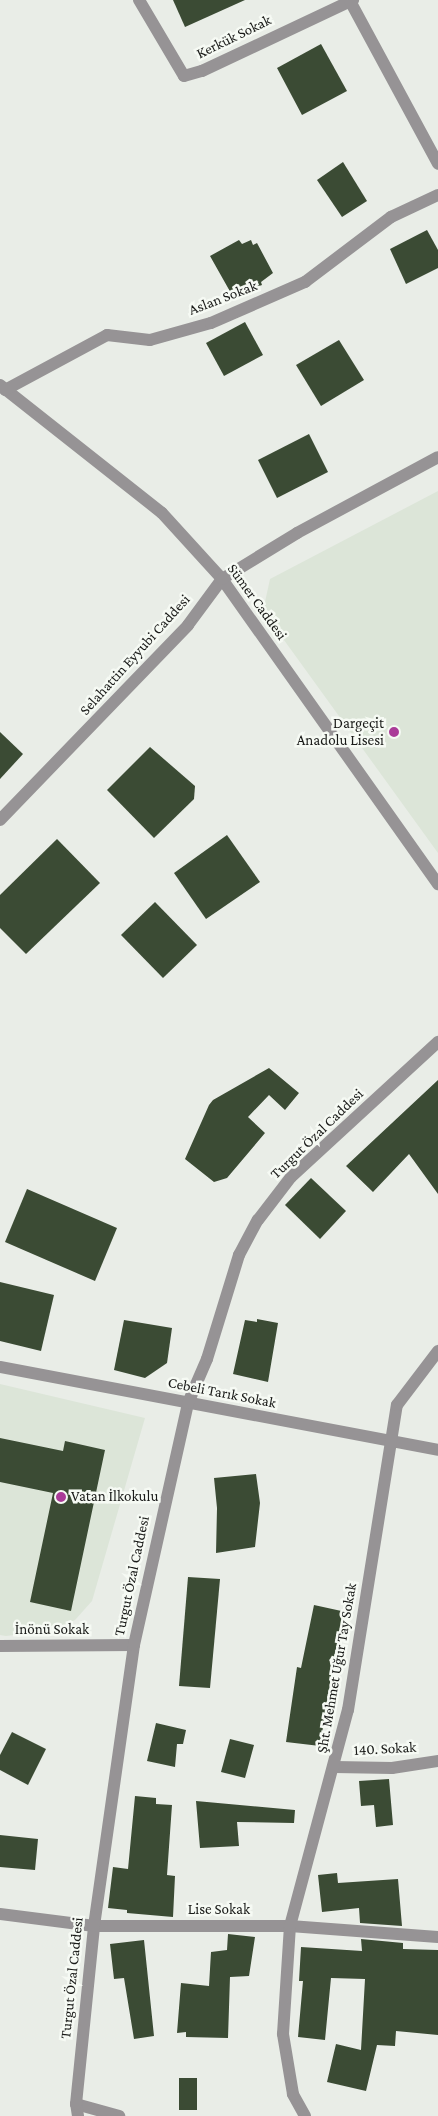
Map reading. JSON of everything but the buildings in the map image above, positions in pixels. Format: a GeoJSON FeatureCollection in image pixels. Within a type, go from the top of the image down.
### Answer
{"type":"FeatureCollection","features":[{"type":"Feature","properties":{"kind":"street","name":"Kerkük Sokak"},"geometry":{"type":"LineString","coordinates":[[139,0],[184,76],[202,71],[351,1]]}},
{"type":"Feature","properties":{"kind":"street"},"geometry":{"type":"LineString","coordinates":[[351,1],[438,164]]}},
{"type":"Feature","properties":{"kind":"street","name":"Aslan Sokak"},"geometry":{"type":"LineString","coordinates":[[3,388],[107,335],[150,340],[212,323],[305,282],[391,217],[438,194]]}},
{"type":"Feature","properties":{"kind":"street","name":"Sümer Caddesi"},"geometry":{"type":"LineString","coordinates":[[3,388],[162,513],[222,579],[438,884]]}},
{"type":"Feature","properties":{"kind":"street","name":"Selahattin Eyyubi Caddesi"},"geometry":{"type":"LineString","coordinates":[[0,820],[188,625],[222,579],[297,533],[438,457]]}},
{"type":"Feature","properties":{"kind":"street","name":"Turgut Özal Caddesi"},"geometry":{"type":"LineString","coordinates":[[77,2110],[94,1926],[134,1645],[188,1403],[206,1359],[240,1255],[258,1220],[291,1178],[438,1042]]}},
{"type":"Feature","properties":{"kind":"street","name":"Şht. Mehmet Uğur Tay Sokak"},"geometry":{"type":"LineString","coordinates":[[300,2114],[286,2066],[283,2034],[290,1926],[300,1879],[335,1767],[354,1674],[397,1405],[438,1351]]}},
{"type":"Feature","properties":{"kind":"street","name":"Cebeli Tarık Sokak"},"geometry":{"type":"LineString","coordinates":[[0,1367],[438,1450]]}},
{"type":"Feature","properties":{"kind":"street","name":"İnönü Sokak"},"geometry":{"type":"LineString","coordinates":[[0,1646],[134,1645]]}},
{"type":"Feature","properties":{"kind":"street","name":"140. Sokak"},"geometry":{"type":"LineString","coordinates":[[335,1767],[392,1768],[438,1761]]}},
{"type":"Feature","properties":{"kind":"street","name":"Lise Sokak"},"geometry":{"type":"LineString","coordinates":[[0,1914],[94,1926],[290,1926],[438,1937]]}},
{"type":"Feature","properties":{"kind":"street"},"geometry":{"type":"LineString","coordinates":[[77,2110],[119,2116]]}},
{"type":"Feature","properties":{"kind":"shaded area","name":"Dargeçit Anadolu Lisesi"},"geometry":{"type":"Polygon","coordinates":[[[438,491],[438,853],[263,611],[270,579],[438,491]]]}},
{"type":"Feature","properties":{"kind":"shaded area","name":"Vatan İlkokulu"},"geometry":{"type":"Polygon","coordinates":[[[0,1384],[145,1418],[92,1601],[75,1620],[54,1630],[6,1636],[0,1635],[0,1384]]]}},
{"type":"Feature","properties":{"kind":"place","name":"Dargeçit Anadolu Lisesi"},"geometry":{"type":"Point","coordinates":[394,732]}},
{"type":"Feature","properties":{"kind":"place","name":"Vatan İlkokulu"},"geometry":{"type":"Point","coordinates":[61,1497]}}]}
